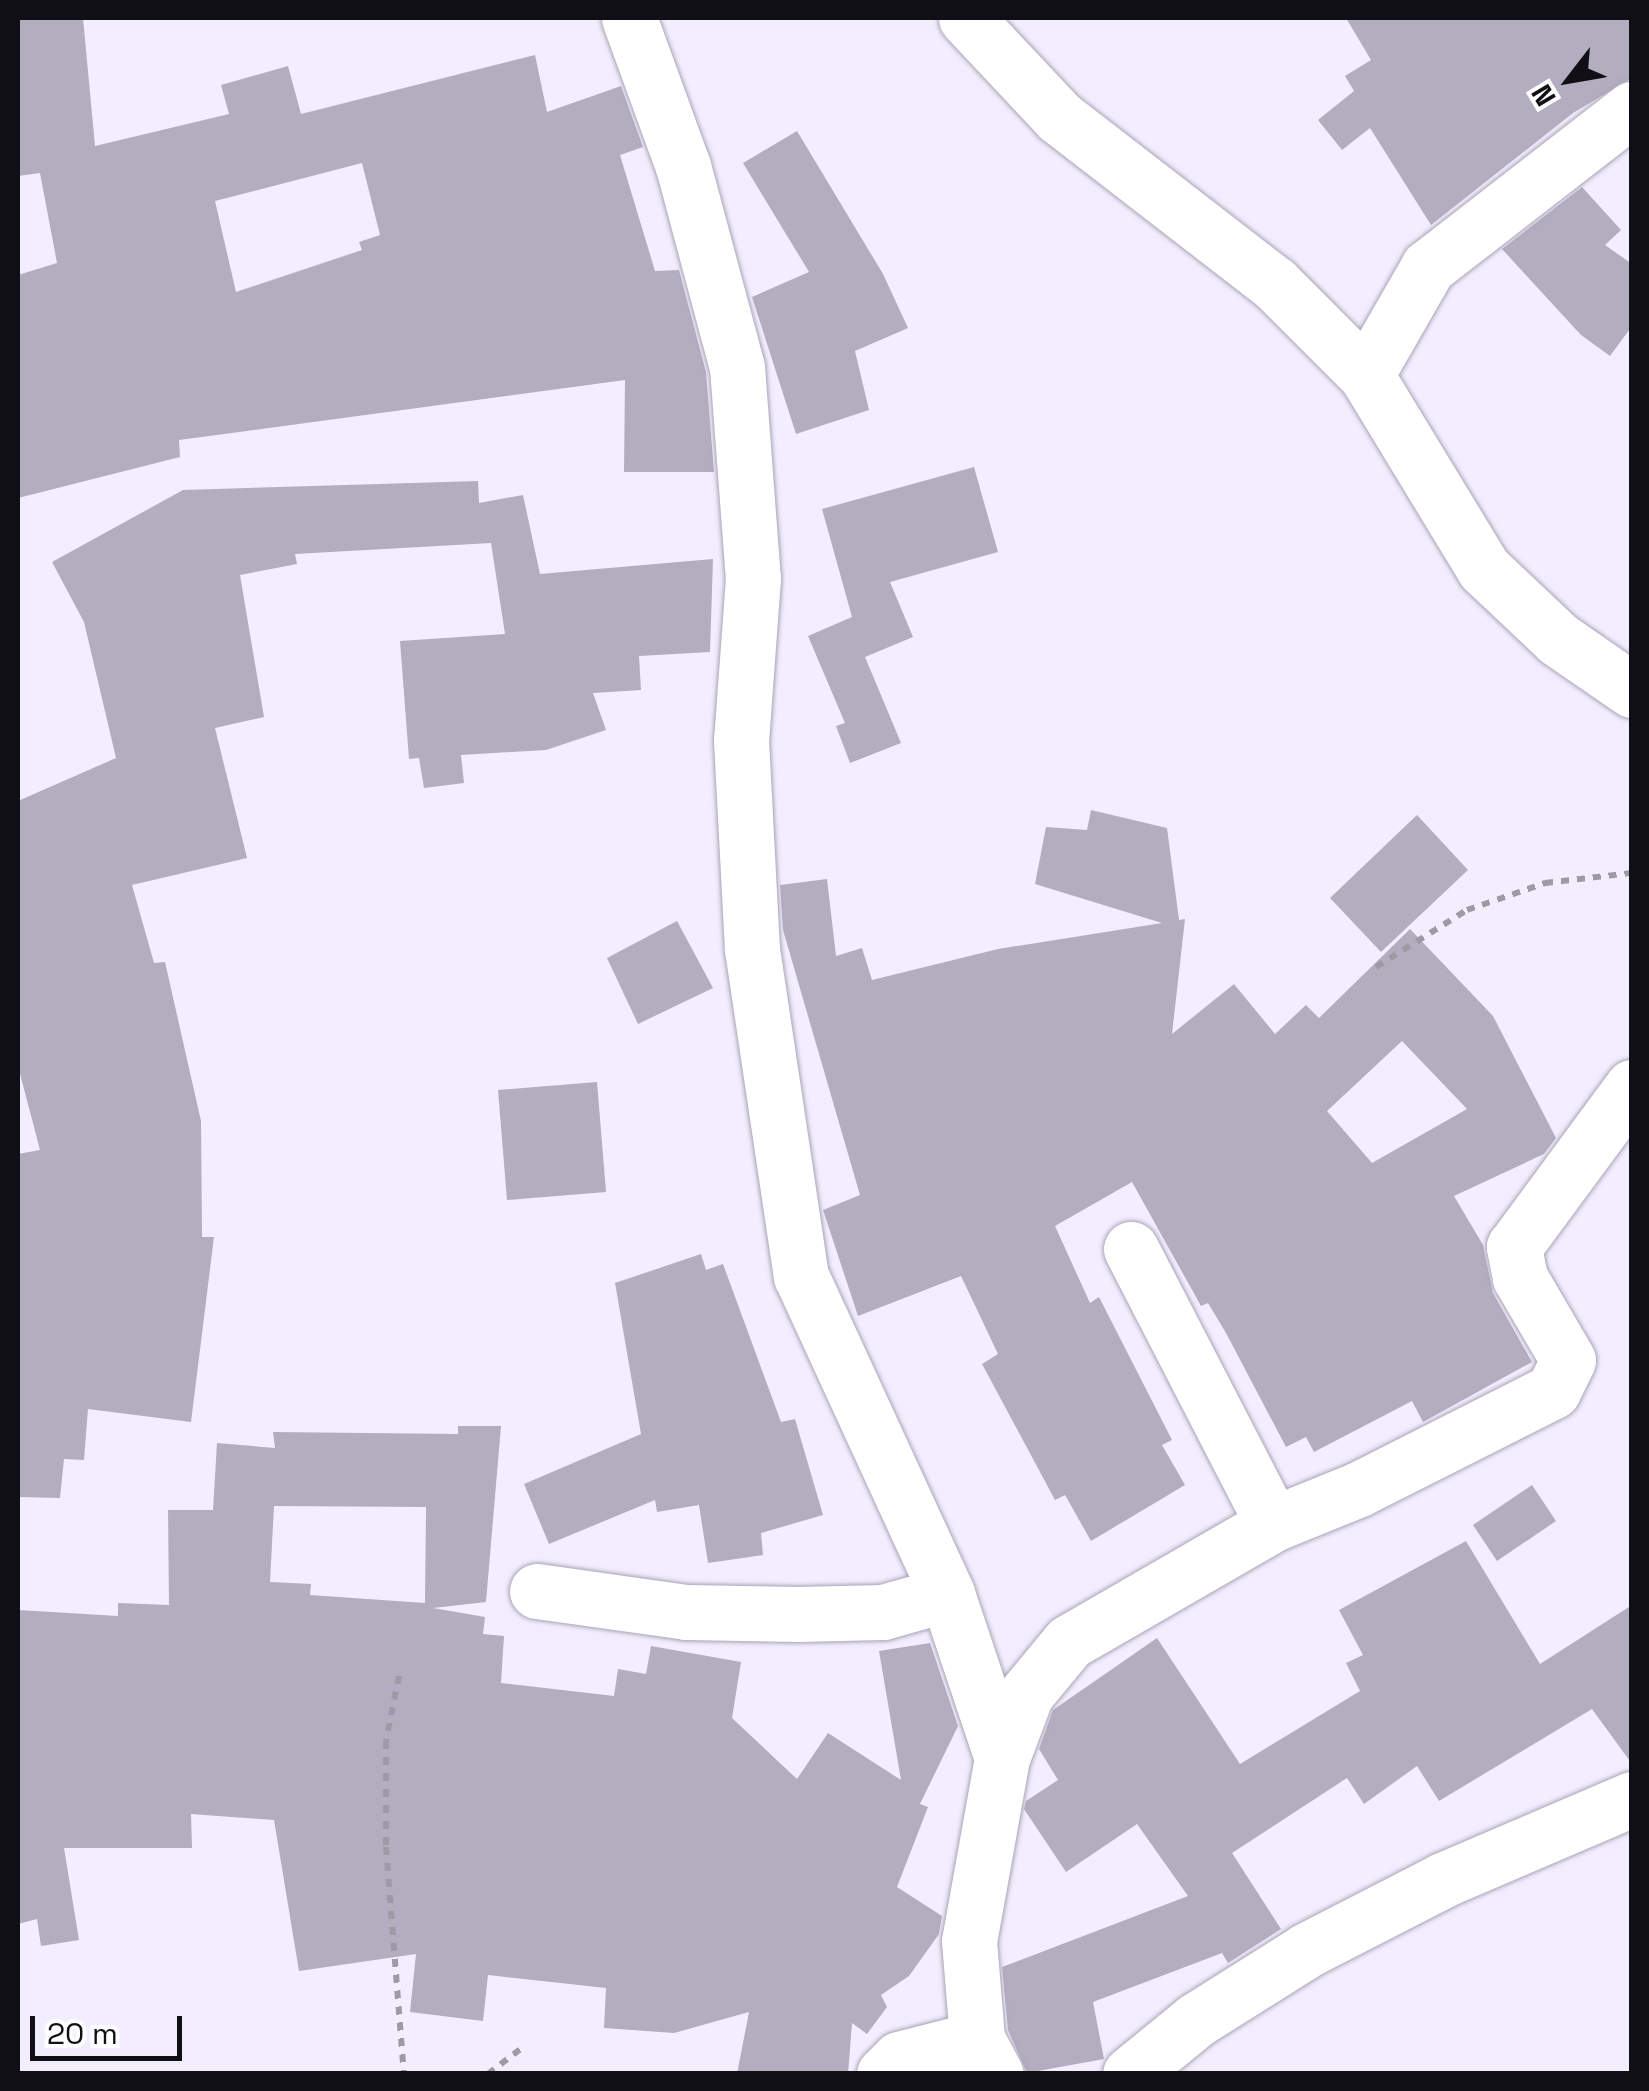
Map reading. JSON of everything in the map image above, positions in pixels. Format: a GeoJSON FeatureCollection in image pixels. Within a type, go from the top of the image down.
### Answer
{"type":"FeatureCollection","features":[{"type":"Feature","properties":{"kind":"street"},"geometry":{"type":"LineString","coordinates":[[629,18],[683,166],[737,367],[753,578],[740,740],[752,949],[801,1276],[947,1594],[1002,1758]]}},
{"type":"Feature","properties":{"kind":"street"},"geometry":{"type":"LineString","coordinates":[[966,18],[1060,117],[1274,283],[1366,375],[1484,569],[1558,639],[1632,690]]}},
{"type":"Feature","properties":{"kind":"street"},"geometry":{"type":"LineString","coordinates":[[1366,375],[1428,267],[1632,109]]}},
{"type":"Feature","properties":{"kind":"street"},"geometry":{"type":"LineString","coordinates":[[884,2074],[900,2059],[986,2056],[969,1940],[1002,1758],[1026,1694],[1069,1642],[1273,1524],[1359,1489],[1553,1391],[1568,1360],[1520,1278],[1514,1247],[1632,1087]]}},
{"type":"Feature","properties":{"kind":"street"},"geometry":{"type":"LineString","coordinates":[[1130,1249],[1273,1524]]}},
{"type":"Feature","properties":{"kind":"street"},"geometry":{"type":"LineString","coordinates":[[537,1592],[686,1612],[798,1614],[883,1612],[947,1594]]}},
{"type":"Feature","properties":{"kind":"street"},"geometry":{"type":"LineString","coordinates":[[1130,2074],[1196,2020],[1307,1950],[1443,1880],[1627,1813]]}},
{"type":"Feature","properties":{"kind":"path"},"geometry":{"type":"LineString","coordinates":[[1376,968],[1467,910],[1545,883],[1632,873]]}},
{"type":"Feature","properties":{"kind":"path"},"geometry":{"type":"LineString","coordinates":[[399,1676],[386,1742],[386,1847],[404,2074]]}},
{"type":"Feature","properties":{"kind":"path"},"geometry":{"type":"LineString","coordinates":[[488,2074],[523,2047]]}},
{"type":"Feature","properties":{"kind":"building"},"geometry":{"type":"Polygon","coordinates":[[[18,18],[83,18],[95,146],[229,114],[221,85],[288,66],[301,114],[535,55],[547,112],[621,86],[643,147],[620,155],[655,271],[679,270],[706,372],[714,472],[624,472],[625,380],[179,440],[180,457],[18,498],[18,275],[57,263],[40,173],[18,176],[18,18]],[[362,163],[215,201],[236,292],[362,250],[359,242],[380,235],[362,163]]]}},
{"type":"Feature","properties":{"kind":"building"},"geometry":{"type":"Polygon","coordinates":[[[1346,18],[1632,18],[1632,78],[1573,113],[1431,225],[1370,128],[1342,150],[1318,120],[1354,91],[1345,76],[1371,60],[1346,18]]]}},
{"type":"Feature","properties":{"kind":"building"},"geometry":{"type":"Polygon","coordinates":[[[797,131],[883,274],[908,328],[855,351],[869,410],[796,434],[752,297],[809,272],[743,163],[797,131]]]}},
{"type":"Feature","properties":{"kind":"building"},"geometry":{"type":"Polygon","coordinates":[[[1582,187],[1621,230],[1605,245],[1632,264],[1632,326],[1610,356],[1581,335],[1502,249],[1582,187]]]}},
{"type":"Feature","properties":{"kind":"building"},"geometry":{"type":"Polygon","coordinates":[[[974,467],[998,552],[890,582],[913,637],[865,657],[901,743],[850,763],[836,726],[845,723],[808,636],[852,617],[822,509],[974,467]]]}},
{"type":"Feature","properties":{"kind":"building"},"geometry":{"type":"Polygon","coordinates":[[[478,481],[479,503],[523,495],[540,574],[713,559],[710,652],[639,656],[641,690],[593,693],[606,730],[546,750],[461,755],[464,783],[424,788],[419,758],[409,759],[400,641],[505,634],[491,543],[295,554],[297,564],[240,575],[264,717],[215,728],[247,858],[132,885],[154,963],[165,962],[201,1121],[202,1237],[214,1237],[191,1422],[88,1409],[84,1460],[64,1459],[60,1498],[18,1497],[18,1154],[40,1150],[18,1066],[18,801],[116,758],[84,622],[52,562],[183,490],[478,481]]]}},
{"type":"Feature","properties":{"kind":"building"},"geometry":{"type":"Polygon","coordinates":[[[1091,810],[1167,828],[1179,920],[1185,919],[1172,1034],[1234,984],[1275,1034],[1306,1005],[1319,1018],[1410,929],[1493,1016],[1556,1138],[1544,1154],[1454,1196],[1483,1245],[1493,1293],[1532,1362],[1423,1422],[1412,1401],[1314,1452],[1306,1437],[1286,1447],[1226,1333],[1208,1303],[1201,1306],[1132,1182],[1055,1226],[1090,1303],[1099,1297],[1172,1440],[1162,1445],[1185,1485],[1091,1541],[1065,1495],[1055,1500],[982,1364],[998,1354],[961,1276],[858,1316],[823,1210],[860,1195],[783,930],[780,885],[827,879],[836,956],[862,948],[872,980],[998,949],[1162,923],[1035,884],[1046,827],[1087,830],[1091,810]],[[1402,1041],[1327,1111],[1372,1163],[1467,1109],[1402,1041]]]}},
{"type":"Feature","properties":{"kind":"building"},"geometry":{"type":"Polygon","coordinates":[[[1417,815],[1468,870],[1381,952],[1330,898],[1417,815]]]}},
{"type":"Feature","properties":{"kind":"building"},"geometry":{"type":"Polygon","coordinates":[[[677,921],[713,988],[638,1024],[607,958],[677,921]]]}},
{"type":"Feature","properties":{"kind":"building"},"geometry":{"type":"Polygon","coordinates":[[[597,1082],[606,1192],[507,1200],[498,1090],[597,1082]]]}},
{"type":"Feature","properties":{"kind":"building"},"geometry":{"type":"Polygon","coordinates":[[[701,1254],[706,1270],[723,1264],[781,1422],[795,1419],[823,1515],[761,1533],[763,1555],[708,1563],[699,1505],[657,1512],[655,1500],[549,1544],[524,1484],[641,1434],[615,1283],[701,1254]]]}},
{"type":"Feature","properties":{"kind":"building"},"geometry":{"type":"Polygon","coordinates":[[[458,1426],[501,1426],[486,1602],[433,1608],[485,1617],[483,1634],[504,1636],[501,1683],[614,1696],[618,1669],[646,1674],[651,1646],[741,1662],[732,1718],[797,1779],[828,1733],[901,1780],[879,1651],[930,1643],[958,1726],[920,1804],[928,1807],[897,1887],[942,1916],[939,1934],[909,1976],[881,1995],[887,2007],[867,2034],[852,2023],[848,2074],[737,2074],[749,2012],[674,2033],[604,2028],[606,1988],[488,1975],[483,2021],[410,2012],[416,1954],[299,1971],[274,1820],[191,1814],[192,1848],[64,1848],[79,1940],[41,1946],[37,1919],[18,1924],[18,1610],[118,1616],[118,1603],[169,1605],[168,1510],[213,1510],[217,1443],[275,1448],[273,1432],[458,1434],[458,1426]],[[274,1506],[270,1582],[311,1584],[310,1595],[425,1603],[426,1507],[274,1506]]]}},
{"type":"Feature","properties":{"kind":"building"},"geometry":{"type":"Polygon","coordinates":[[[1532,1485],[1556,1521],[1497,1561],[1473,1525],[1532,1485]]]}},
{"type":"Feature","properties":{"kind":"building"},"geometry":{"type":"Polygon","coordinates":[[[1466,1541],[1540,1664],[1632,1605],[1632,1764],[1592,1709],[1439,1801],[1417,1766],[1364,1804],[1347,1778],[1232,1853],[1281,1929],[1228,1963],[1222,1953],[1093,2002],[1104,2059],[1027,2073],[1008,2030],[1002,1967],[1188,1896],[1137,1824],[1066,1872],[1024,1809],[1026,1801],[1058,1780],[1039,1749],[1053,1710],[1157,1638],[1240,1764],[1360,1691],[1346,1663],[1363,1655],[1339,1610],[1466,1541]]]}}]}
